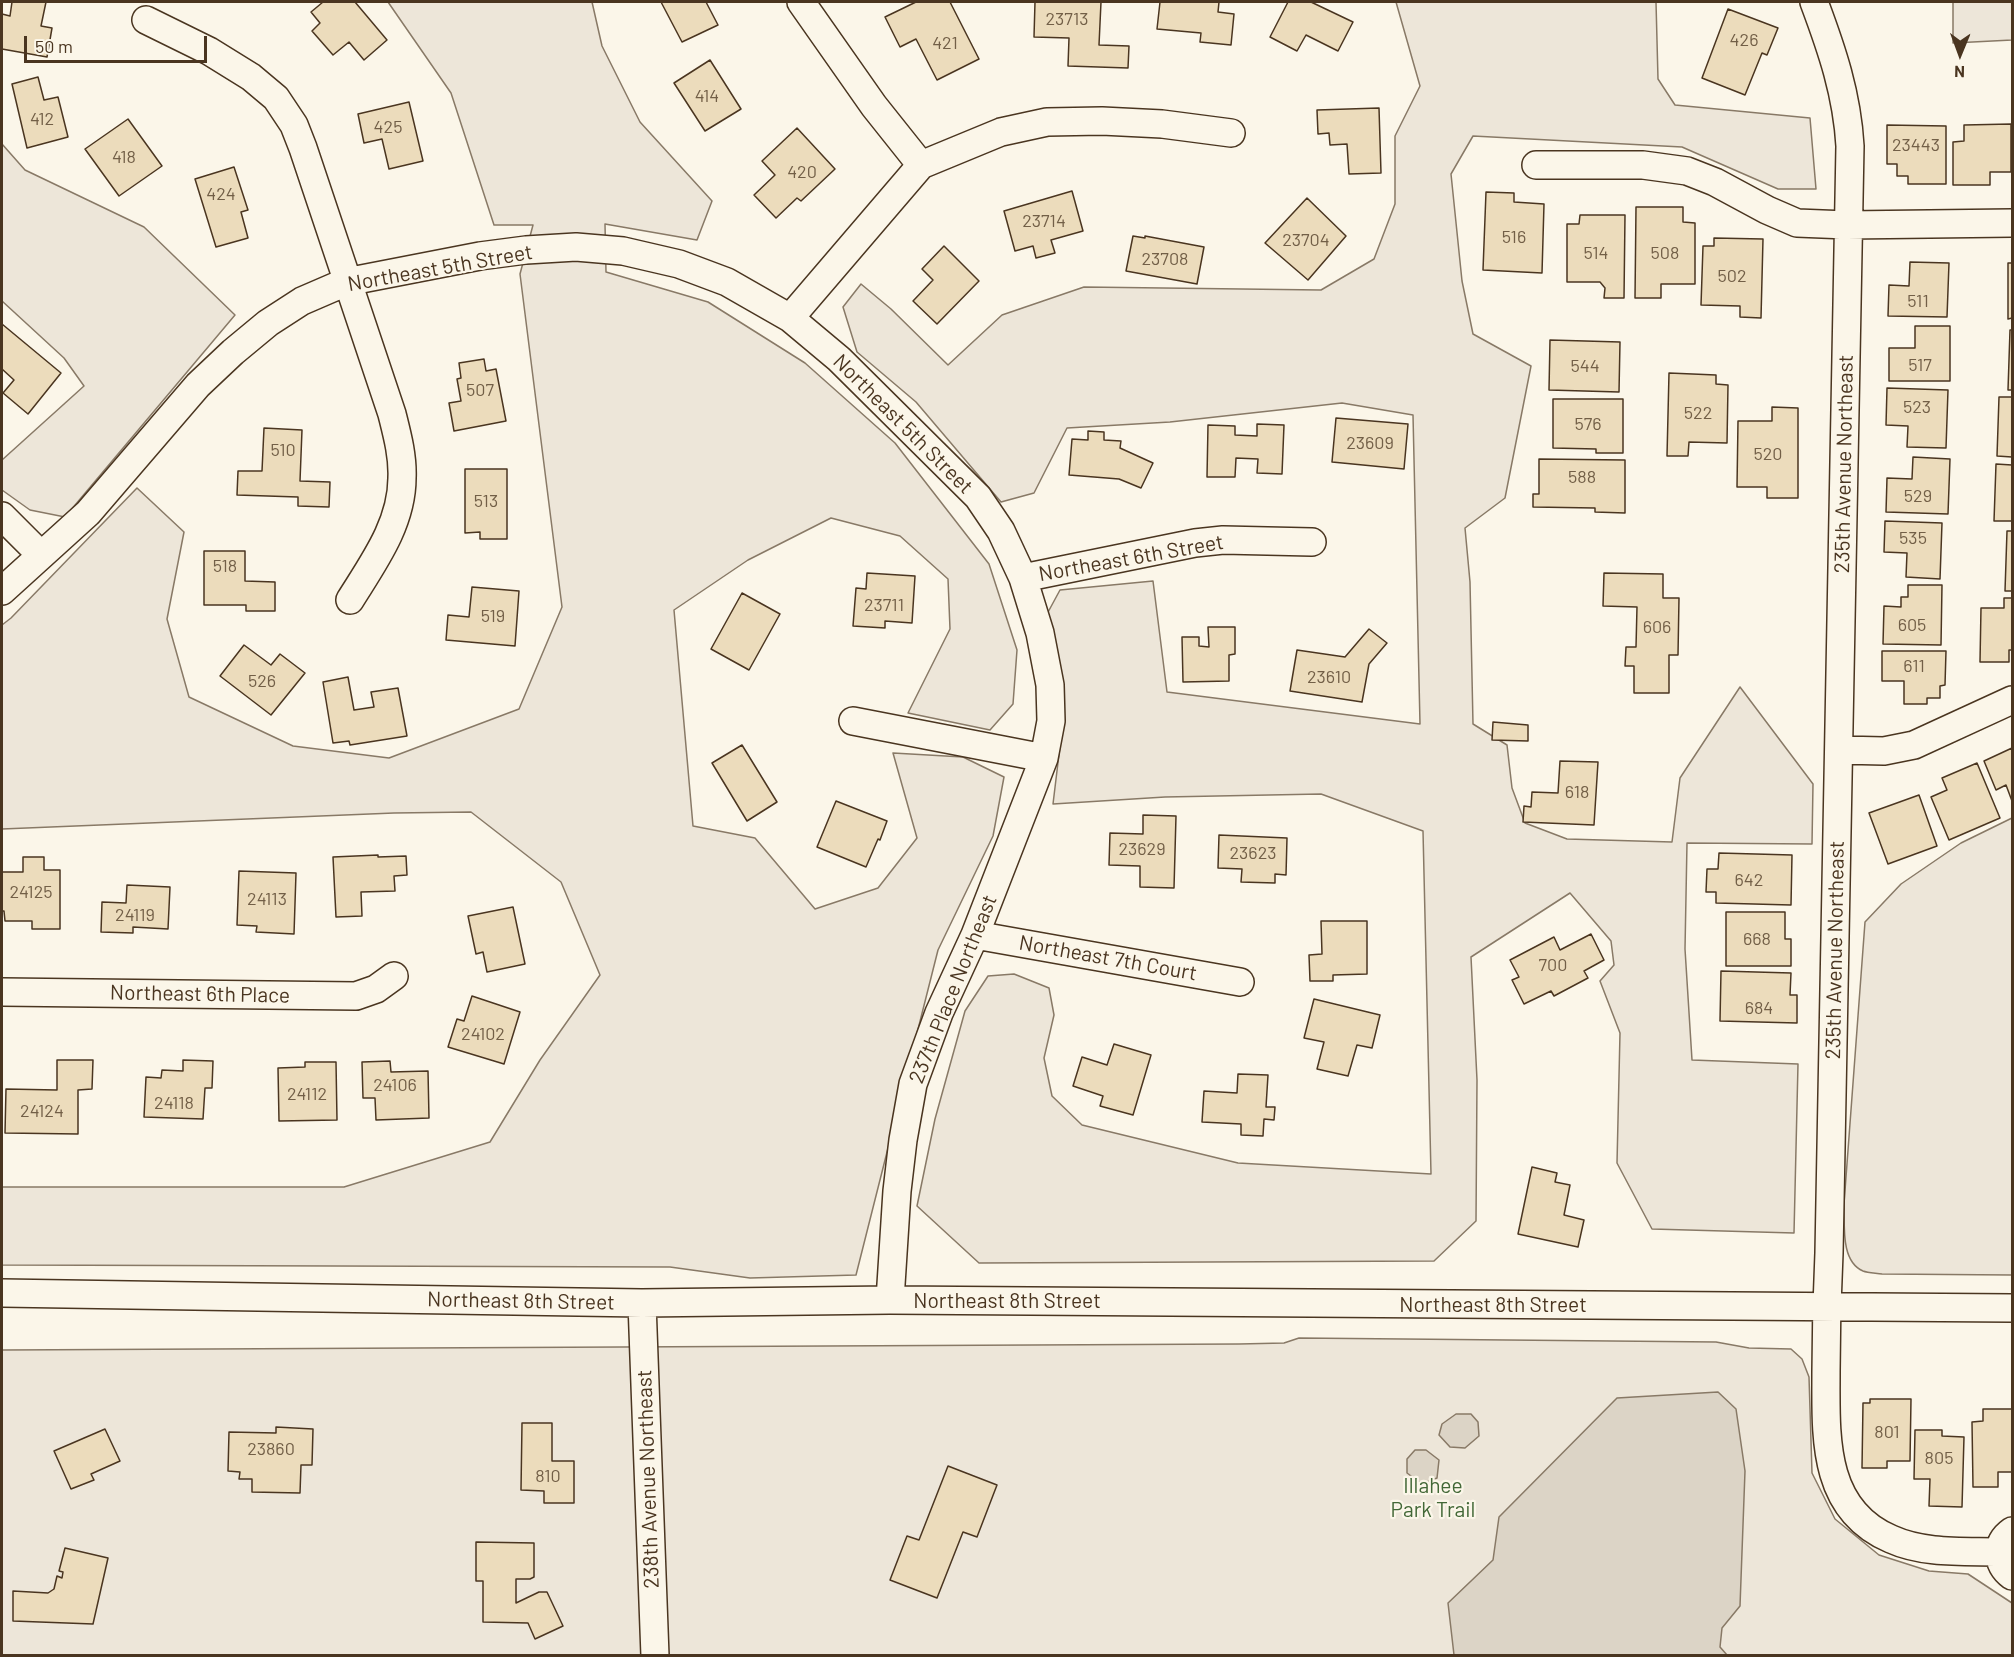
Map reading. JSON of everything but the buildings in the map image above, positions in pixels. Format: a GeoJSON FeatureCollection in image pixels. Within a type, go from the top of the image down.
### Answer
{"type":"FeatureCollection","features":[{"type":"Feature","properties":{"kind":"street"},"geometry":{"type":"LineString","coordinates":[[801,2],[874,106],[921,165]]}},
{"type":"Feature","properties":{"kind":"street","name":"235th Avenue Northeast"},"geometry":{"type":"LineString","coordinates":[[1814,2],[1832,54],[1848,115],[1850,146],[1840,750],[1826,1307],[1828,1453],[1834,1478],[1849,1508],[1865,1524],[1889,1539],[1916,1548],[2006,1542],[2001,1562],[2006,1571],[2013,1576]]}},
{"type":"Feature","properties":{"kind":"street"},"geometry":{"type":"LineString","coordinates":[[146,20],[209,51],[251,77],[276,98],[294,125],[303,148],[392,414],[399,446],[402,478],[397,511],[385,543],[350,600]]}},
{"type":"Feature","properties":{"kind":"street"},"geometry":{"type":"LineString","coordinates":[[790,318],[921,165],[1001,132],[1047,122],[1150,123],[1230,133]]}},
{"type":"Feature","properties":{"kind":"street"},"geometry":{"type":"LineString","coordinates":[[1536,165],[1643,165],[1687,171],[1797,223],[1847,225],[2013,223]]}},
{"type":"Feature","properties":{"kind":"street","name":"Northeast 5th Street"},"geometry":{"type":"LineString","coordinates":[[2,591],[88,513],[198,385],[268,323],[303,301],[346,282],[480,256],[576,247],[623,250],[679,264],[727,282],[790,318],[839,359],[978,497],[1001,531],[1023,578],[1040,633],[1050,685],[1051,721],[1044,758]]}},
{"type":"Feature","properties":{"kind":"street"},"geometry":{"type":"LineString","coordinates":[[2,516],[41,555]]}},
{"type":"Feature","properties":{"kind":"street","name":"Northeast 6th Street"},"geometry":{"type":"LineString","coordinates":[[1023,578],[1195,543],[1223,540],[1312,542]]}},
{"type":"Feature","properties":{"kind":"street"},"geometry":{"type":"LineString","coordinates":[[1840,750],[1884,751],[1914,745],[2013,700]]}},
{"type":"Feature","properties":{"kind":"street"},"geometry":{"type":"LineString","coordinates":[[853,721],[1044,758]]}},
{"type":"Feature","properties":{"kind":"street","name":"237th Place Northeast"},"geometry":{"type":"LineString","coordinates":[[890,1300],[897,1191],[913,1084],[939,1013],[975,935],[1044,758]]}},
{"type":"Feature","properties":{"kind":"street","name":"Northeast 7th Court"},"geometry":{"type":"LineString","coordinates":[[975,935],[1240,982]]}},
{"type":"Feature","properties":{"kind":"street","name":"Northeast 6th Place"},"geometry":{"type":"LineString","coordinates":[[2,992],[356,996],[376,989],[394,976]]}},
{"type":"Feature","properties":{"kind":"street","name":"Northeast 8th Street"},"geometry":{"type":"LineString","coordinates":[[2,1293],[642,1304],[890,1300],[2013,1308]]}},
{"type":"Feature","properties":{"kind":"street","name":"238th Avenue Northeast"},"geometry":{"type":"LineString","coordinates":[[642,1304],[654,1656]]}},
{"type":"Feature","properties":{"kind":"green space"},"geometry":{"type":"Polygon","coordinates":[[[388,2],[592,2],[602,46],[640,122],[712,201],[697,240],[605,224],[606,272],[708,302],[805,363],[895,443],[989,564],[1017,650],[1013,704],[990,730],[908,713],[950,629],[948,579],[900,536],[831,518],[748,560],[674,610],[693,826],[755,838],[815,909],[878,888],[917,838],[893,753],[963,757],[1004,777],[993,836],[938,950],[856,1275],[750,1278],[670,1267],[2,1265],[2,1187],[344,1187],[490,1142],[540,1060],[600,975],[561,882],[471,812],[2,829],[2,625],[137,488],[184,532],[167,619],[189,697],[293,746],[389,758],[519,709],[562,607],[520,274],[533,225],[494,225],[451,93],[388,2]]]}},
{"type":"Feature","properties":{"kind":"green space"},"geometry":{"type":"Polygon","coordinates":[[[1396,2],[1656,2],[1658,79],[1675,105],[1810,118],[1816,189],[1778,189],[1682,147],[1473,136],[1451,174],[1462,281],[1473,334],[1531,366],[1505,498],[1465,528],[1470,582],[1473,724],[1507,745],[1512,788],[1525,823],[1567,839],[1672,842],[1680,778],[1740,687],[1813,784],[1812,844],[1687,843],[1685,949],[1692,1060],[1798,1064],[1794,1233],[1652,1229],[1617,1163],[1620,1033],[1600,981],[1614,965],[1611,941],[1570,893],[1471,957],[1477,1080],[1476,1221],[1434,1261],[979,1263],[917,1206],[935,1119],[965,1011],[988,976],[1014,974],[1049,988],[1054,1015],[1044,1058],[1052,1096],[1082,1125],[1238,1163],[1431,1174],[1423,831],[1321,794],[1165,797],[1053,804],[1063,721],[1047,614],[1060,590],[1153,581],[1167,692],[1420,724],[1413,415],[1342,403],[1170,422],[1067,428],[1034,493],[1001,502],[916,402],[857,352],[843,307],[861,284],[891,309],[948,365],[1002,315],[1084,287],[1321,290],[1374,259],[1395,204],[1395,136],[1420,86],[1396,2]]]}},
{"type":"Feature","properties":{"kind":"green space"},"geometry":{"type":"Polygon","coordinates":[[[1953,2],[2012,2],[2012,40],[1953,43],[1953,2]]]}},
{"type":"Feature","properties":{"kind":"green space"},"geometry":{"type":"Polygon","coordinates":[[[2,144],[25,170],[144,227],[235,315],[65,517],[30,510],[2,490],[2,460],[84,386],[64,358],[2,301],[2,144]]]}},
{"type":"Feature","properties":{"kind":"green space"},"geometry":{"type":"Polygon","coordinates":[[[2012,818],[2012,1275],[1865,1272],[1850,1259],[1847,1251],[1844,1204],[1865,922],[1901,884],[1961,843],[2012,818]]]}},
{"type":"Feature","properties":{"kind":"green space","name":"Illahee Park Trail"},"geometry":{"type":"Polygon","coordinates":[[[1299,1338],[1716,1342],[1749,1348],[1791,1349],[1802,1359],[1809,1377],[1812,1473],[1835,1519],[1879,1555],[1929,1571],[1968,1574],[2012,1603],[2012,1655],[2,1655],[2,1350],[1239,1344],[1284,1343],[1299,1338]]]}},
{"type":"Feature","properties":{"kind":"shaded area"},"geometry":{"type":"Polygon","coordinates":[[[1718,1392],[1736,1409],[1745,1471],[1740,1606],[1722,1628],[1720,1647],[1727,1655],[1454,1655],[1448,1603],[1493,1560],[1499,1517],[1617,1398],[1718,1392]]]}},
{"type":"Feature","properties":{"kind":"shaded area"},"geometry":{"type":"Polygon","coordinates":[[[1456,1414],[1471,1414],[1478,1422],[1479,1436],[1465,1448],[1450,1447],[1439,1435],[1442,1424],[1456,1414]]]}},
{"type":"Feature","properties":{"kind":"shaded area"},"geometry":{"type":"Polygon","coordinates":[[[1415,1450],[1426,1450],[1439,1460],[1437,1478],[1422,1484],[1407,1473],[1407,1459],[1415,1450]]]}}]}
